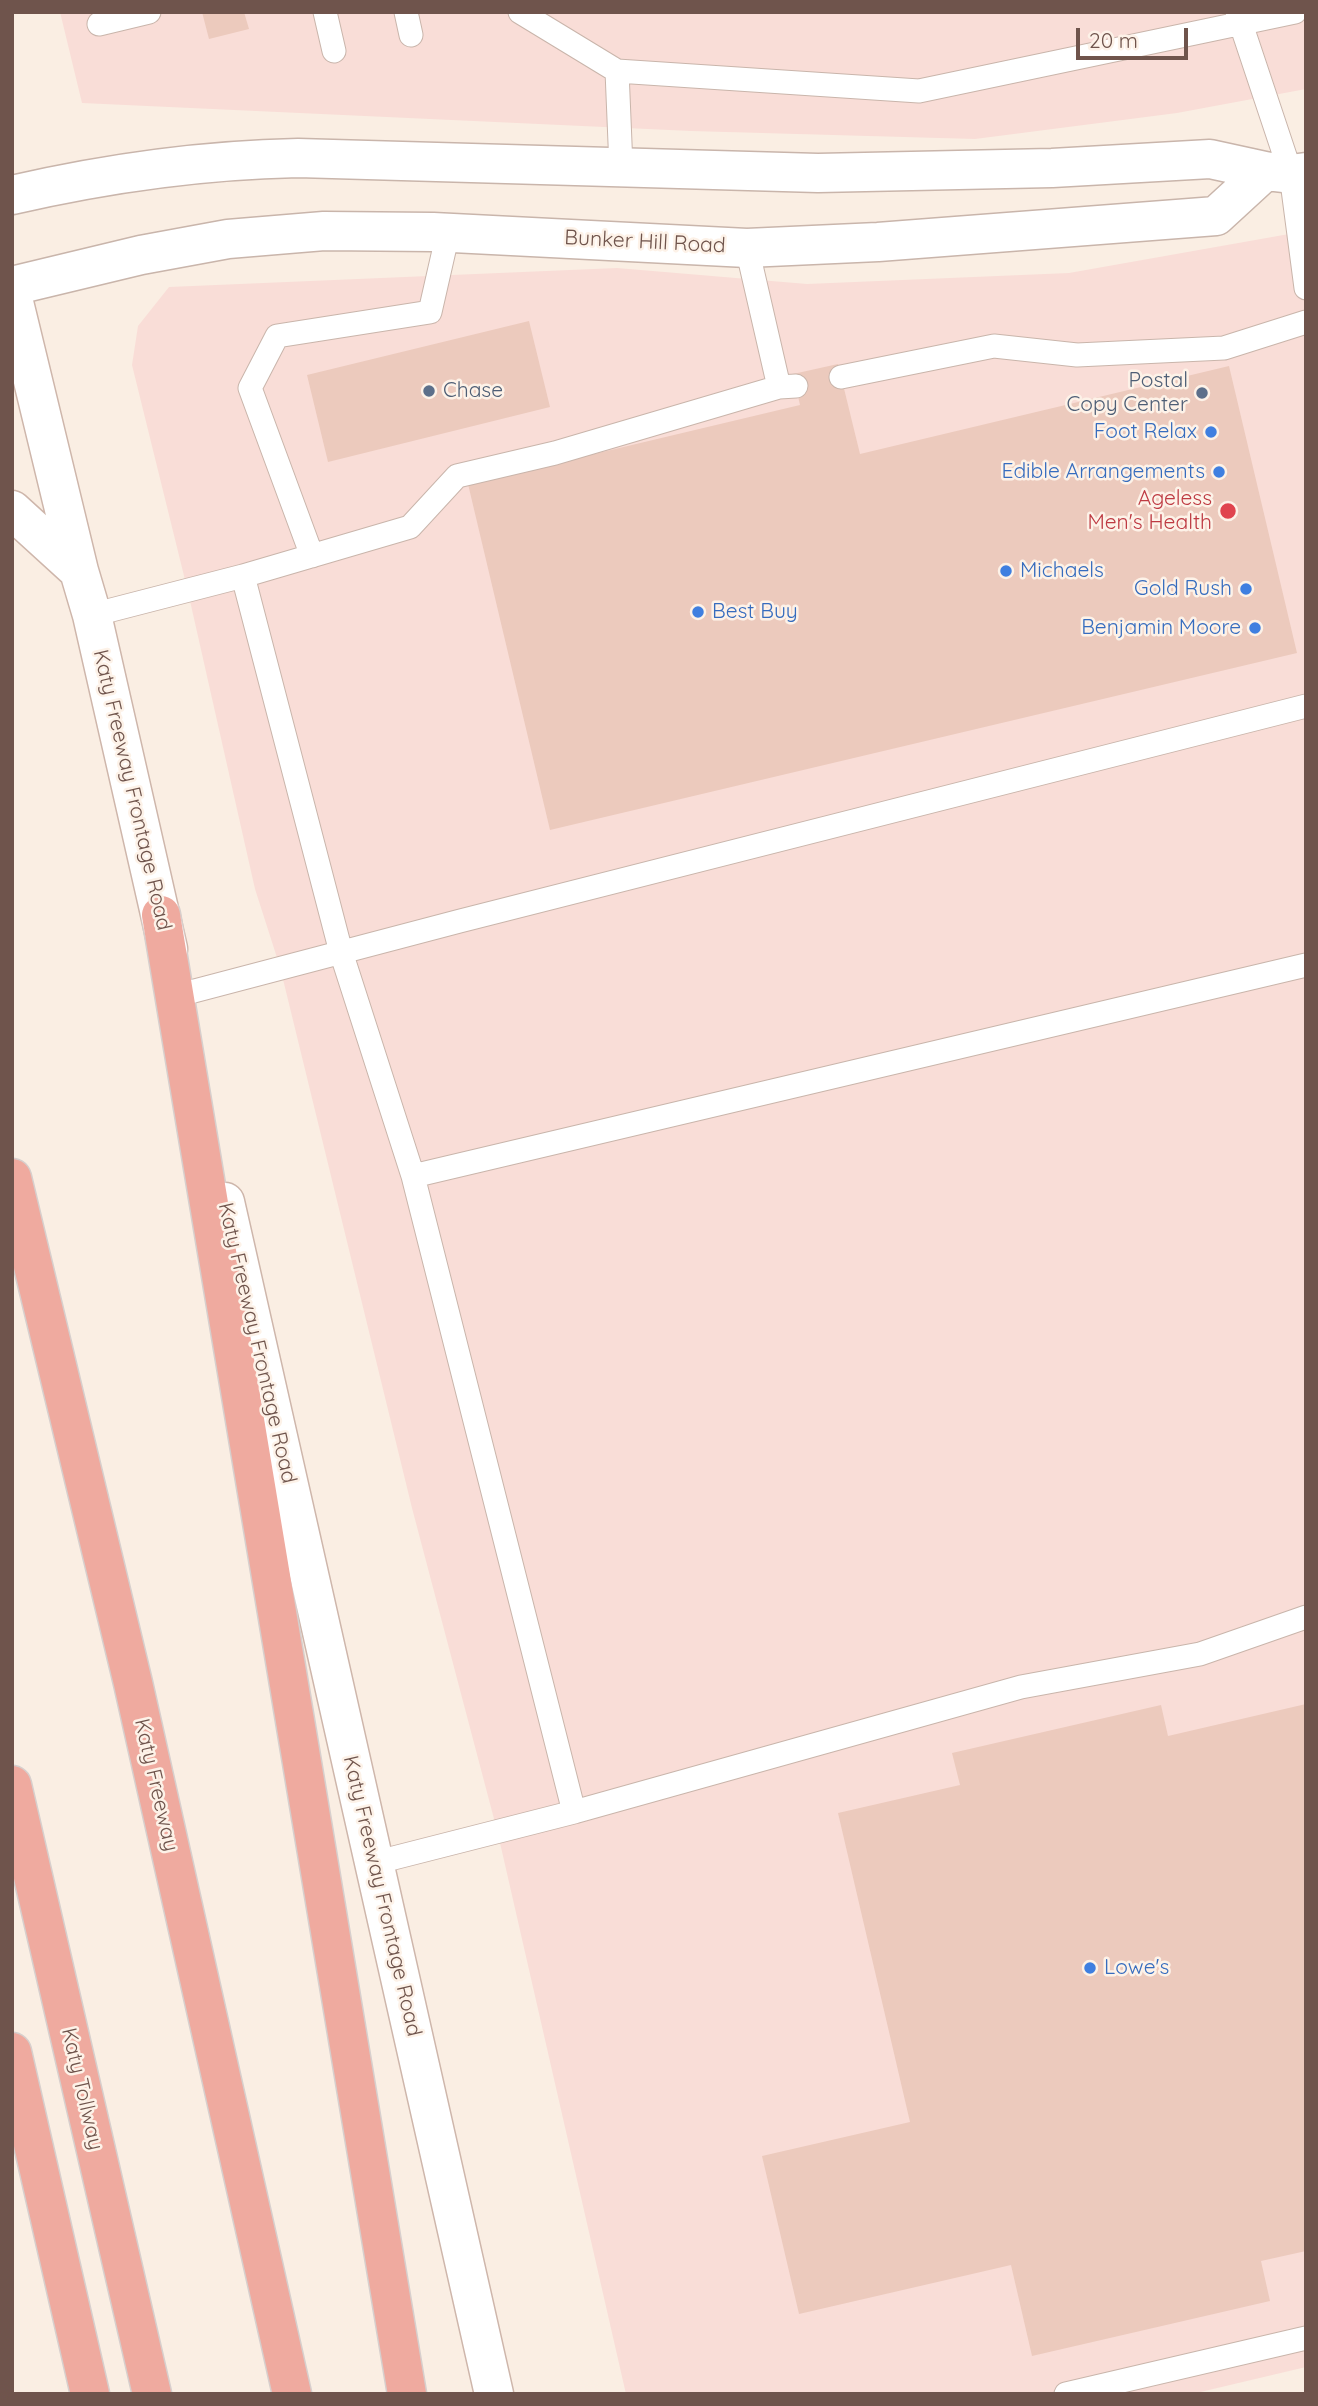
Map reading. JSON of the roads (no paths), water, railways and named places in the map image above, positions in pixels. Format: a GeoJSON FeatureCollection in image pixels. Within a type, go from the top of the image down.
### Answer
{"type":"FeatureCollection","features":[{"type":"Feature","properties":{"kind":"highway"},"geometry":{"type":"LineString","coordinates":[[161,915],[407,2394]]}},
{"type":"Feature","properties":{"kind":"highway","name":"Katy Freeway"},"geometry":{"type":"LineString","coordinates":[[12,1178],[139,1710],[292,2394]]}},
{"type":"Feature","properties":{"kind":"highway","name":"Katy Tollway"},"geometry":{"type":"LineString","coordinates":[[12,1785],[152,2394]]}},
{"type":"Feature","properties":{"kind":"highway"},"geometry":{"type":"LineString","coordinates":[[12,2052],[90,2394]]}},
{"type":"Feature","properties":{"kind":"street"},"geometry":{"type":"LineString","coordinates":[[12,195],[83,179],[159,167],[240,160],[298,159],[818,173],[1052,168],[1210,159],[1287,172]]}},
{"type":"Feature","properties":{"kind":"street","name":"Bunker Hill Road"},"geometry":{"type":"LineString","coordinates":[[12,286],[141,255],[228,239],[324,231],[448,233],[747,248],[877,242],[1216,216],[1287,172]]}},
{"type":"Feature","properties":{"kind":"street","name":"Katy Freeway Frontage Road"},"geometry":{"type":"LineString","coordinates":[[12,294],[92,615],[161,915],[494,2394]]}},
{"type":"Feature","properties":{"kind":"street"},"geometry":{"type":"LineString","coordinates":[[12,510],[79,571]]}},
{"type":"Feature","properties":{"kind":"lane"},"geometry":{"type":"LineString","coordinates":[[99,24],[149,12]]}},
{"type":"Feature","properties":{"kind":"lane"},"geometry":{"type":"LineString","coordinates":[[325,12],[334,51]]}},
{"type":"Feature","properties":{"kind":"lane"},"geometry":{"type":"LineString","coordinates":[[520,12],[617,71],[919,91],[1239,18],[1295,12]]}},
{"type":"Feature","properties":{"kind":"lane"},"geometry":{"type":"LineString","coordinates":[[1239,18],[1287,172],[1306,288]]}},
{"type":"Feature","properties":{"kind":"lane"},"geometry":{"type":"LineString","coordinates":[[617,71],[621,167]]}},
{"type":"Feature","properties":{"kind":"lane"},"geometry":{"type":"LineString","coordinates":[[312,556],[250,388],[277,337],[430,312],[448,233]]}},
{"type":"Feature","properties":{"kind":"lane"},"geometry":{"type":"LineString","coordinates":[[92,615],[243,576],[410,527],[457,476],[555,453],[787,387],[747,248]]}},
{"type":"Feature","properties":{"kind":"lane"},"geometry":{"type":"LineString","coordinates":[[841,377],[994,346],[1077,355],[1224,348],[1306,322]]}},
{"type":"Feature","properties":{"kind":"lane"},"geometry":{"type":"LineString","coordinates":[[243,576],[341,952],[413,1176],[574,1812]]}},
{"type":"Feature","properties":{"kind":"lane"},"geometry":{"type":"LineString","coordinates":[[179,995],[1306,706]]}},
{"type":"Feature","properties":{"kind":"lane"},"geometry":{"type":"LineString","coordinates":[[413,1176],[1306,965]]}},
{"type":"Feature","properties":{"kind":"lane"},"geometry":{"type":"LineString","coordinates":[[374,1863],[574,1812],[1021,1687],[1200,1654],[1306,1617]]}},
{"type":"Feature","properties":{"kind":"lane"},"geometry":{"type":"LineString","coordinates":[[1066,2394],[1306,2338]]}},
{"type":"Feature","properties":{"kind":"place","name":"Chase"},"geometry":{"type":"Point","coordinates":[429,391]}},
{"type":"Feature","properties":{"kind":"place","name":"Postal Copy Center"},"geometry":{"type":"Point","coordinates":[1202,393]}},
{"type":"Feature","properties":{"kind":"place","name":"Foot Relax"},"geometry":{"type":"Point","coordinates":[1211,432]}},
{"type":"Feature","properties":{"kind":"place","name":"Edible Arrangements"},"geometry":{"type":"Point","coordinates":[1219,472]}},
{"type":"Feature","properties":{"kind":"place","name":"Ageless Men's Health"},"geometry":{"type":"Point","coordinates":[1228,511]}},
{"type":"Feature","properties":{"kind":"place","name":"Michaels"},"geometry":{"type":"Point","coordinates":[1006,571]}},
{"type":"Feature","properties":{"kind":"place","name":"Gold Rush"},"geometry":{"type":"Point","coordinates":[1246,589]}},
{"type":"Feature","properties":{"kind":"place","name":"Best Buy"},"geometry":{"type":"Point","coordinates":[698,612]}},
{"type":"Feature","properties":{"kind":"place","name":"Benjamin Moore"},"geometry":{"type":"Point","coordinates":[1255,628]}},
{"type":"Feature","properties":{"kind":"place","name":"Lowe's"},"geometry":{"type":"Point","coordinates":[1090,1968]}}]}
